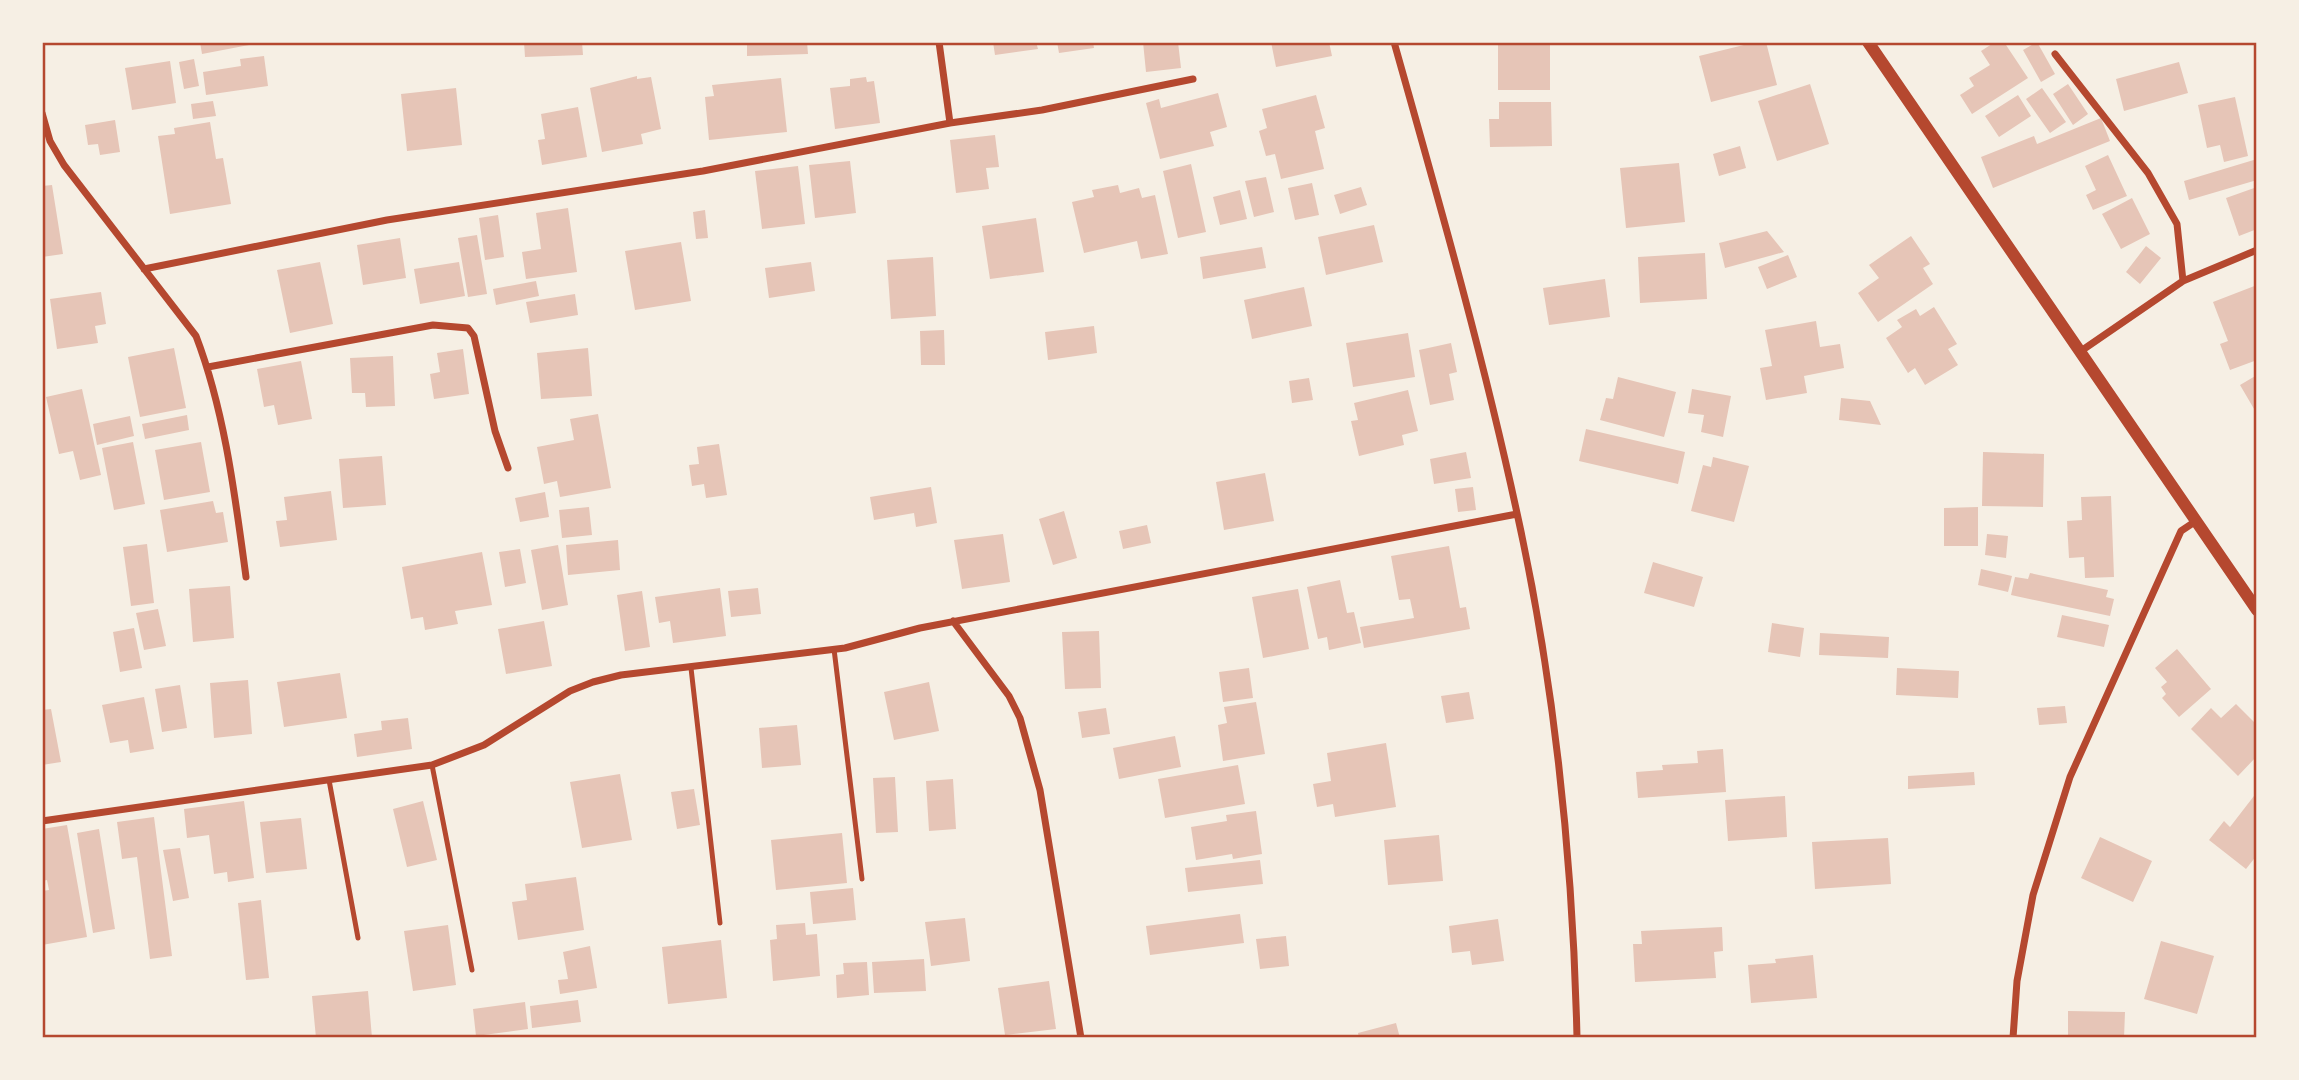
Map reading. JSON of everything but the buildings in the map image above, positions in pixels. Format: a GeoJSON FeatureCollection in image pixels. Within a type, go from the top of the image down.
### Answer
{"type":"FeatureCollection","features":[{"type":"Feature","properties":{"kind":"street"},"geometry":{"type":"LineString","coordinates":[[939,42],[950,123]]}},
{"type":"Feature","properties":{"kind":"street"},"geometry":{"type":"LineString","coordinates":[[1394,42],[1445,224],[1517,513],[1561,779],[1577,1038]]}},
{"type":"Feature","properties":{"kind":"street"},"geometry":{"type":"LineString","coordinates":[[1868,42],[2255,604]]}},
{"type":"Feature","properties":{"kind":"street"},"geometry":{"type":"LineString","coordinates":[[2054,54],[2148,173],[2177,224],[2183,281]]}},
{"type":"Feature","properties":{"kind":"street"},"geometry":{"type":"LineString","coordinates":[[144,269],[387,220],[704,170],[950,123],[1042,110],[1193,79]]}},
{"type":"Feature","properties":{"kind":"street"},"geometry":{"type":"LineString","coordinates":[[42,113],[50,141],[64,165],[196,336],[208,367],[232,477],[246,577]]}},
{"type":"Feature","properties":{"kind":"street"},"geometry":{"type":"LineString","coordinates":[[2081,351],[2183,281],[2257,250]]}},
{"type":"Feature","properties":{"kind":"street"},"geometry":{"type":"LineString","coordinates":[[208,367],[433,325],[468,328],[474,336],[495,431],[508,468]]}},
{"type":"Feature","properties":{"kind":"street"},"geometry":{"type":"LineString","coordinates":[[42,821],[432,765],[484,745],[570,691],[621,675],[834,649],[953,621],[1517,513]]}},
{"type":"Feature","properties":{"kind":"street"},"geometry":{"type":"LineString","coordinates":[[2013,1038],[2017,981],[2033,895],[2070,777],[2181,531],[2197,520]]}},
{"type":"Feature","properties":{"kind":"street"},"geometry":{"type":"LineString","coordinates":[[953,621],[997,679],[1020,718],[1040,790],[1081,1038]]}},
{"type":"Feature","properties":{"kind":"lane"},"geometry":{"type":"LineString","coordinates":[[834,649],[862,879]]}},
{"type":"Feature","properties":{"kind":"lane"},"geometry":{"type":"LineString","coordinates":[[691,668],[720,923]]}},
{"type":"Feature","properties":{"kind":"lane"},"geometry":{"type":"LineString","coordinates":[[432,765],[471,970]]}},
{"type":"Feature","properties":{"kind":"lane"},"geometry":{"type":"LineString","coordinates":[[329,780],[358,937]]}}]}
